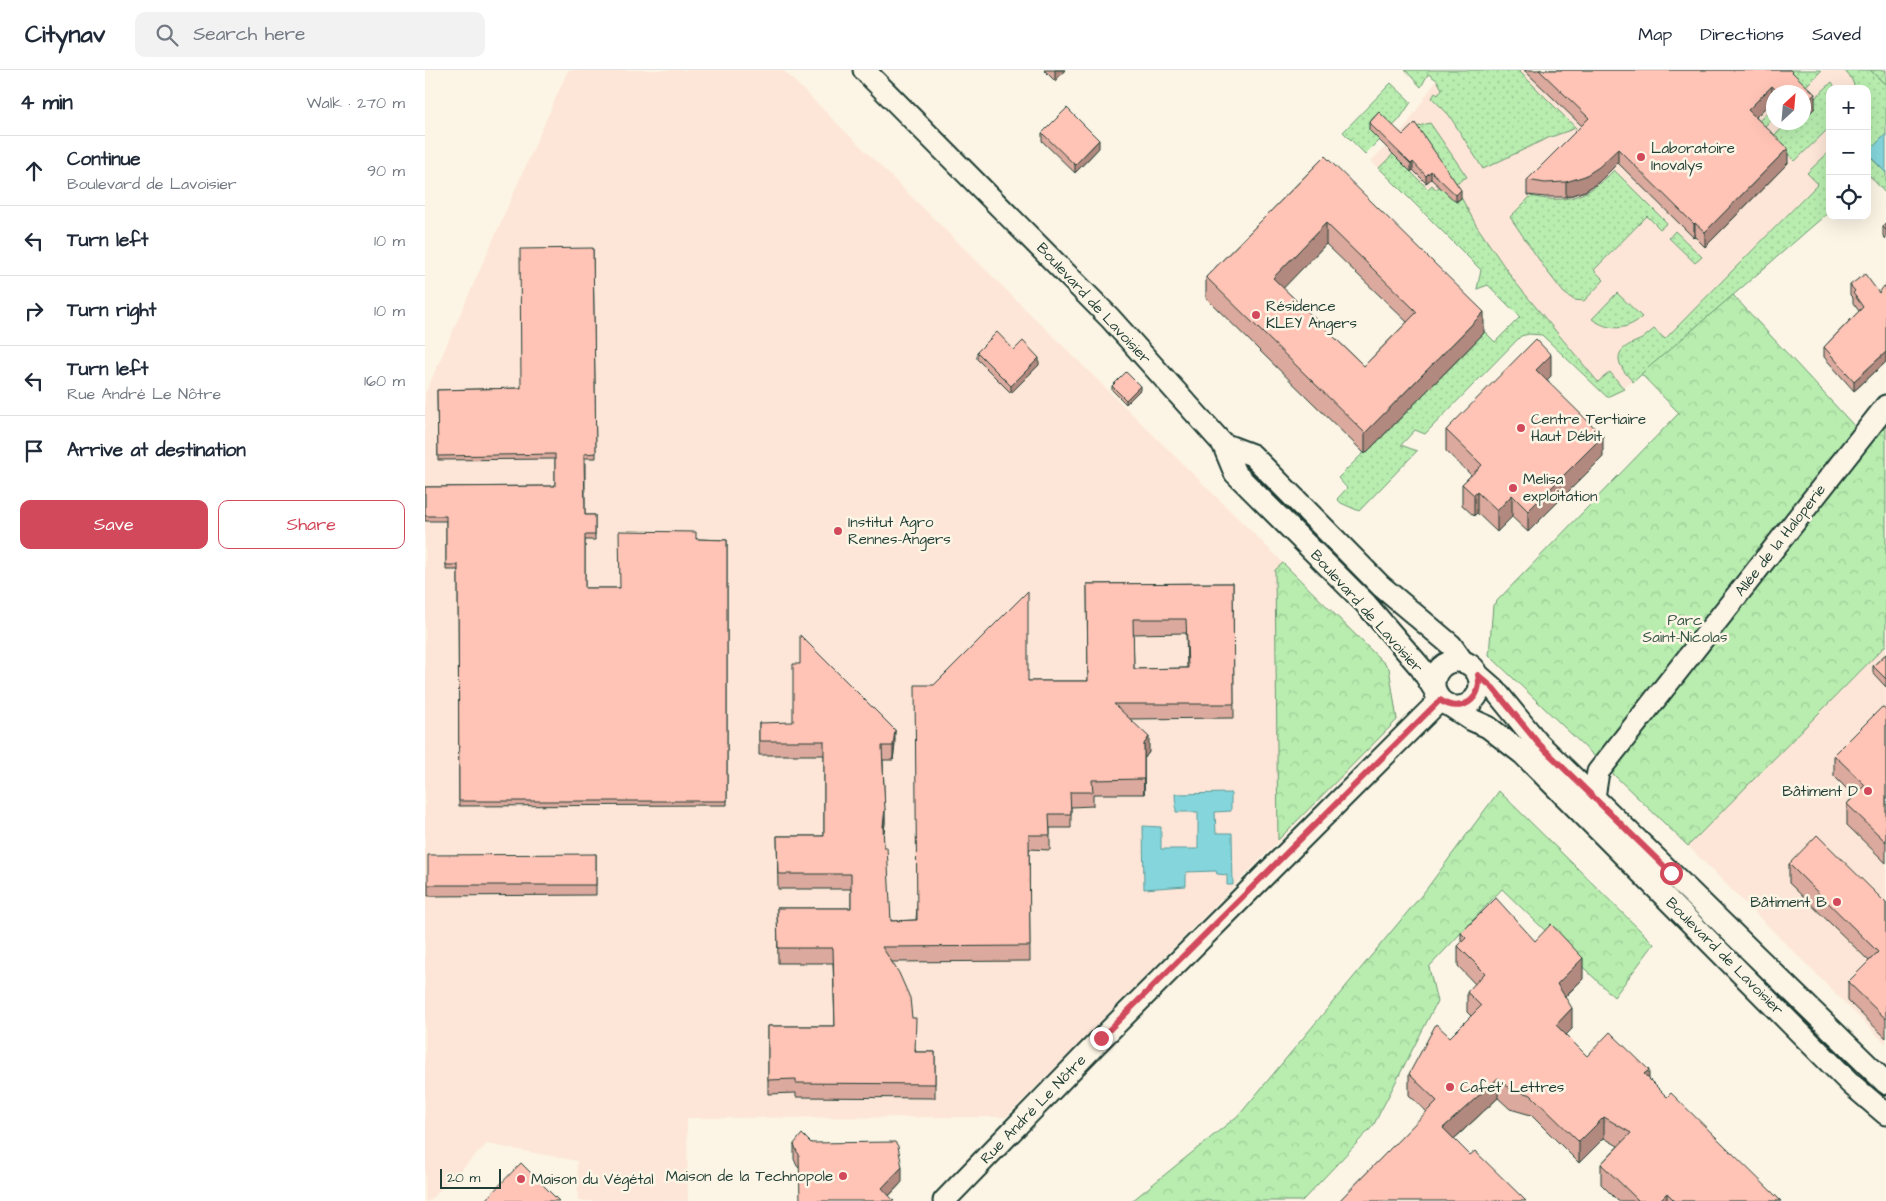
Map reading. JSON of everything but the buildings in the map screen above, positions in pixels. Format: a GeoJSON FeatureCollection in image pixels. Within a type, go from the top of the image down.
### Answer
{"type":"FeatureCollection","features":[{"type":"Feature","properties":{"kind":"street","name":"Boulevard de Lavoisier"},"geometry":{"type":"LineString","coordinates":[[865,70],[1110,318],[1223,444],[1235,473],[1366,604],[1421,668],[1441,698],[1470,719],[1488,727],[1523,754],[1851,1084],[1886,1114]]}},
{"type":"Feature","properties":{"kind":"street","name":"Allée de la Haloperie"},"geometry":{"type":"LineString","coordinates":[[1594,797],[1597,772],[1886,406]]}},
{"type":"Feature","properties":{"kind":"street","name":"Boulevard de Lavoisier"},"geometry":{"type":"LineString","coordinates":[[1223,444],[1252,456],[1381,586],[1451,645],[1470,668],[1499,695],[1538,743],[1886,1083]]}},
{"type":"Feature","properties":{"kind":"street"},"geometry":{"type":"LineString","coordinates":[[1449,662],[1470,668],[1479,689],[1471,701],[1458,707],[1441,698],[1435,674],[1441,667],[1449,662]]}},
{"type":"Feature","properties":{"kind":"street","name":"Rue André Le Nôtre"},"geometry":{"type":"LineString","coordinates":[[944,1201],[1101,1038],[1441,698]]}},
{"type":"Feature","properties":{"kind":"shaded area","name":"Institut Agro Rennes-Angers"},"geometry":{"type":"Polygon","coordinates":[[[568,70],[783,70],[1389,667],[1398,720],[1006,1117],[687,1118],[688,1201],[578,1201],[577,1161],[487,1144],[429,1201],[425,1201],[425,394],[568,70]]]}},
{"type":"Feature","properties":{"kind":"shaded area"},"geometry":{"type":"Polygon","coordinates":[[[1439,70],[1870,70],[1886,85],[1886,194],[1871,177],[1871,85],[1826,85],[1826,214],[1628,385],[1611,395],[1527,316],[1371,161],[1406,126],[1441,73],[1439,70]]]}},
{"type":"Feature","properties":{"kind":"shaded area"},"geometry":{"type":"Polygon","coordinates":[[[1886,645],[1886,1044],[1688,846],[1886,645]]]}},
{"type":"Feature","properties":{"kind":"green space"},"geometry":{"type":"Polygon","coordinates":[[[1405,70],[1518,70],[1576,128],[1548,138],[1483,169],[1449,115],[1432,98],[1435,93],[1438,95],[1442,89],[1437,80],[1428,74],[1421,87],[1405,70]]]}},
{"type":"Feature","properties":{"kind":"green space"},"geometry":{"type":"Polygon","coordinates":[[[1786,70],[1821,71],[1807,85],[1787,85],[1786,70]]]}},
{"type":"Feature","properties":{"kind":"green space"},"geometry":{"type":"Polygon","coordinates":[[[1844,70],[1870,70],[1886,85],[1886,134],[1871,149],[1871,85],[1854,85],[1844,70]]]}},
{"type":"Feature","properties":{"kind":"green space"},"geometry":{"type":"Polygon","coordinates":[[[1870,70],[1886,70],[1886,85],[1870,70]]]}},
{"type":"Feature","properties":{"kind":"green space"},"geometry":{"type":"Polygon","coordinates":[[[1391,83],[1411,102],[1399,120],[1365,154],[1343,132],[1391,83]]]}},
{"type":"Feature","properties":{"kind":"green space"},"geometry":{"type":"Polygon","coordinates":[[[1826,88],[1826,131],[1795,161],[1769,136],[1772,132],[1775,135],[1781,130],[1811,130],[1811,102],[1826,88]]]}},
{"type":"Feature","properties":{"kind":"green space"},"geometry":{"type":"Polygon","coordinates":[[[1766,113],[1766,125],[1763,128],[1757,123],[1766,113]]]}},
{"type":"Feature","properties":{"kind":"green space"},"geometry":{"type":"Polygon","coordinates":[[[1430,123],[1467,177],[1454,184],[1476,225],[1515,282],[1598,382],[1610,372],[1624,389],[1607,397],[1542,335],[1529,334],[1521,336],[1425,434],[1415,430],[1401,445],[1417,451],[1359,511],[1341,503],[1337,499],[1347,488],[1338,478],[1483,334],[1482,329],[1495,342],[1520,317],[1488,285],[1477,289],[1481,270],[1379,168],[1393,154],[1428,189],[1432,185],[1436,189],[1451,180],[1416,129],[1419,126],[1430,123]]]}},
{"type":"Feature","properties":{"kind":"green space"},"geometry":{"type":"Polygon","coordinates":[[[1826,155],[1826,214],[1633,382],[1621,366],[1619,355],[1621,351],[1628,345],[1642,339],[1654,329],[1665,339],[1818,184],[1807,173],[1826,155]]]}},
{"type":"Feature","properties":{"kind":"green space"},"geometry":{"type":"Polygon","coordinates":[[[1871,158],[1886,173],[1886,194],[1871,177],[1871,158]]]}},
{"type":"Feature","properties":{"kind":"green space"},"geometry":{"type":"Polygon","coordinates":[[[1614,170],[1667,223],[1660,229],[1647,216],[1594,270],[1604,280],[1584,301],[1574,300],[1564,293],[1546,270],[1510,217],[1531,196],[1543,199],[1566,199],[1576,196],[1596,186],[1614,170]]]}},
{"type":"Feature","properties":{"kind":"green space"},"geometry":{"type":"Polygon","coordinates":[[[1675,231],[1702,257],[1695,263],[1669,238],[1675,231]]]}},
{"type":"Feature","properties":{"kind":"green space"},"geometry":{"type":"Polygon","coordinates":[[[1617,293],[1642,317],[1630,325],[1617,328],[1605,326],[1592,319],[1617,293]]]}},
{"type":"Feature","properties":{"kind":"green space","name":"Parc Saint-Nicolas"},"geometry":{"type":"Polygon","coordinates":[[[1733,295],[1857,429],[1886,426],[1886,645],[1688,846],[1489,655],[1493,605],[1679,413],[1641,374],[1733,295]]]}},
{"type":"Feature","properties":{"kind":"green space"},"geometry":{"type":"Polygon","coordinates":[[[1283,563],[1389,668],[1397,720],[1278,840],[1275,570],[1283,563]]]}},
{"type":"Feature","properties":{"kind":"green space"},"geometry":{"type":"Polygon","coordinates":[[[1499,791],[1654,944],[1614,997],[1502,889],[1429,967],[1437,1002],[1373,1126],[1302,1201],[1132,1201],[1240,1114],[1425,891],[1499,791]]]}},
{"type":"Feature","properties":{"kind":"water"},"geometry":{"type":"Polygon","coordinates":[[[1886,134],[1886,173],[1871,157],[1871,149],[1886,134]]]}},
{"type":"Feature","properties":{"kind":"water"},"geometry":{"type":"Polygon","coordinates":[[[1231,793],[1231,811],[1215,812],[1216,833],[1232,833],[1233,885],[1227,885],[1227,875],[1217,874],[1216,871],[1186,872],[1186,886],[1144,889],[1143,826],[1161,827],[1161,849],[1198,849],[1198,812],[1176,812],[1175,794],[1231,793]]]}},
{"type":"Feature","properties":{"kind":"place","name":"Laboratoire Inovalys"},"geometry":{"type":"Point","coordinates":[1641,157]}},
{"type":"Feature","properties":{"kind":"place","name":"Résidence KLEY Angers"},"geometry":{"type":"Point","coordinates":[1256,315]}},
{"type":"Feature","properties":{"kind":"place","name":"Centre Tertiaire Haut Débit"},"geometry":{"type":"Point","coordinates":[1521,428]}},
{"type":"Feature","properties":{"kind":"place","name":"Melisa exploitation"},"geometry":{"type":"Point","coordinates":[1513,488]}},
{"type":"Feature","properties":{"kind":"place","name":"Institut Agro Rennes-Angers"},"geometry":{"type":"Point","coordinates":[838,531]}},
{"type":"Feature","properties":{"kind":"place","name":"Bâtiment D"},"geometry":{"type":"Point","coordinates":[1868,791]}},
{"type":"Feature","properties":{"kind":"place","name":"Bâtiment B"},"geometry":{"type":"Point","coordinates":[1837,902]}},
{"type":"Feature","properties":{"kind":"place","name":"Cafet’ Lettres"},"geometry":{"type":"Point","coordinates":[1450,1087]}},
{"type":"Feature","properties":{"kind":"place","name":"Maison de la Technopole"},"geometry":{"type":"Point","coordinates":[843,1176]}},
{"type":"Feature","properties":{"kind":"place","name":"Maison du Végétal"},"geometry":{"type":"Point","coordinates":[521,1179]}},
{"type":"Feature","properties":{"kind":"route"},"geometry":{"type":"LineString","coordinates":[[1101,1038],[1227,915],[1440,700],[1458,707],[1467,704],[1475,698],[1480,684],[1478,675],[1511,708],[1538,743],[1671,873]]}}]}
